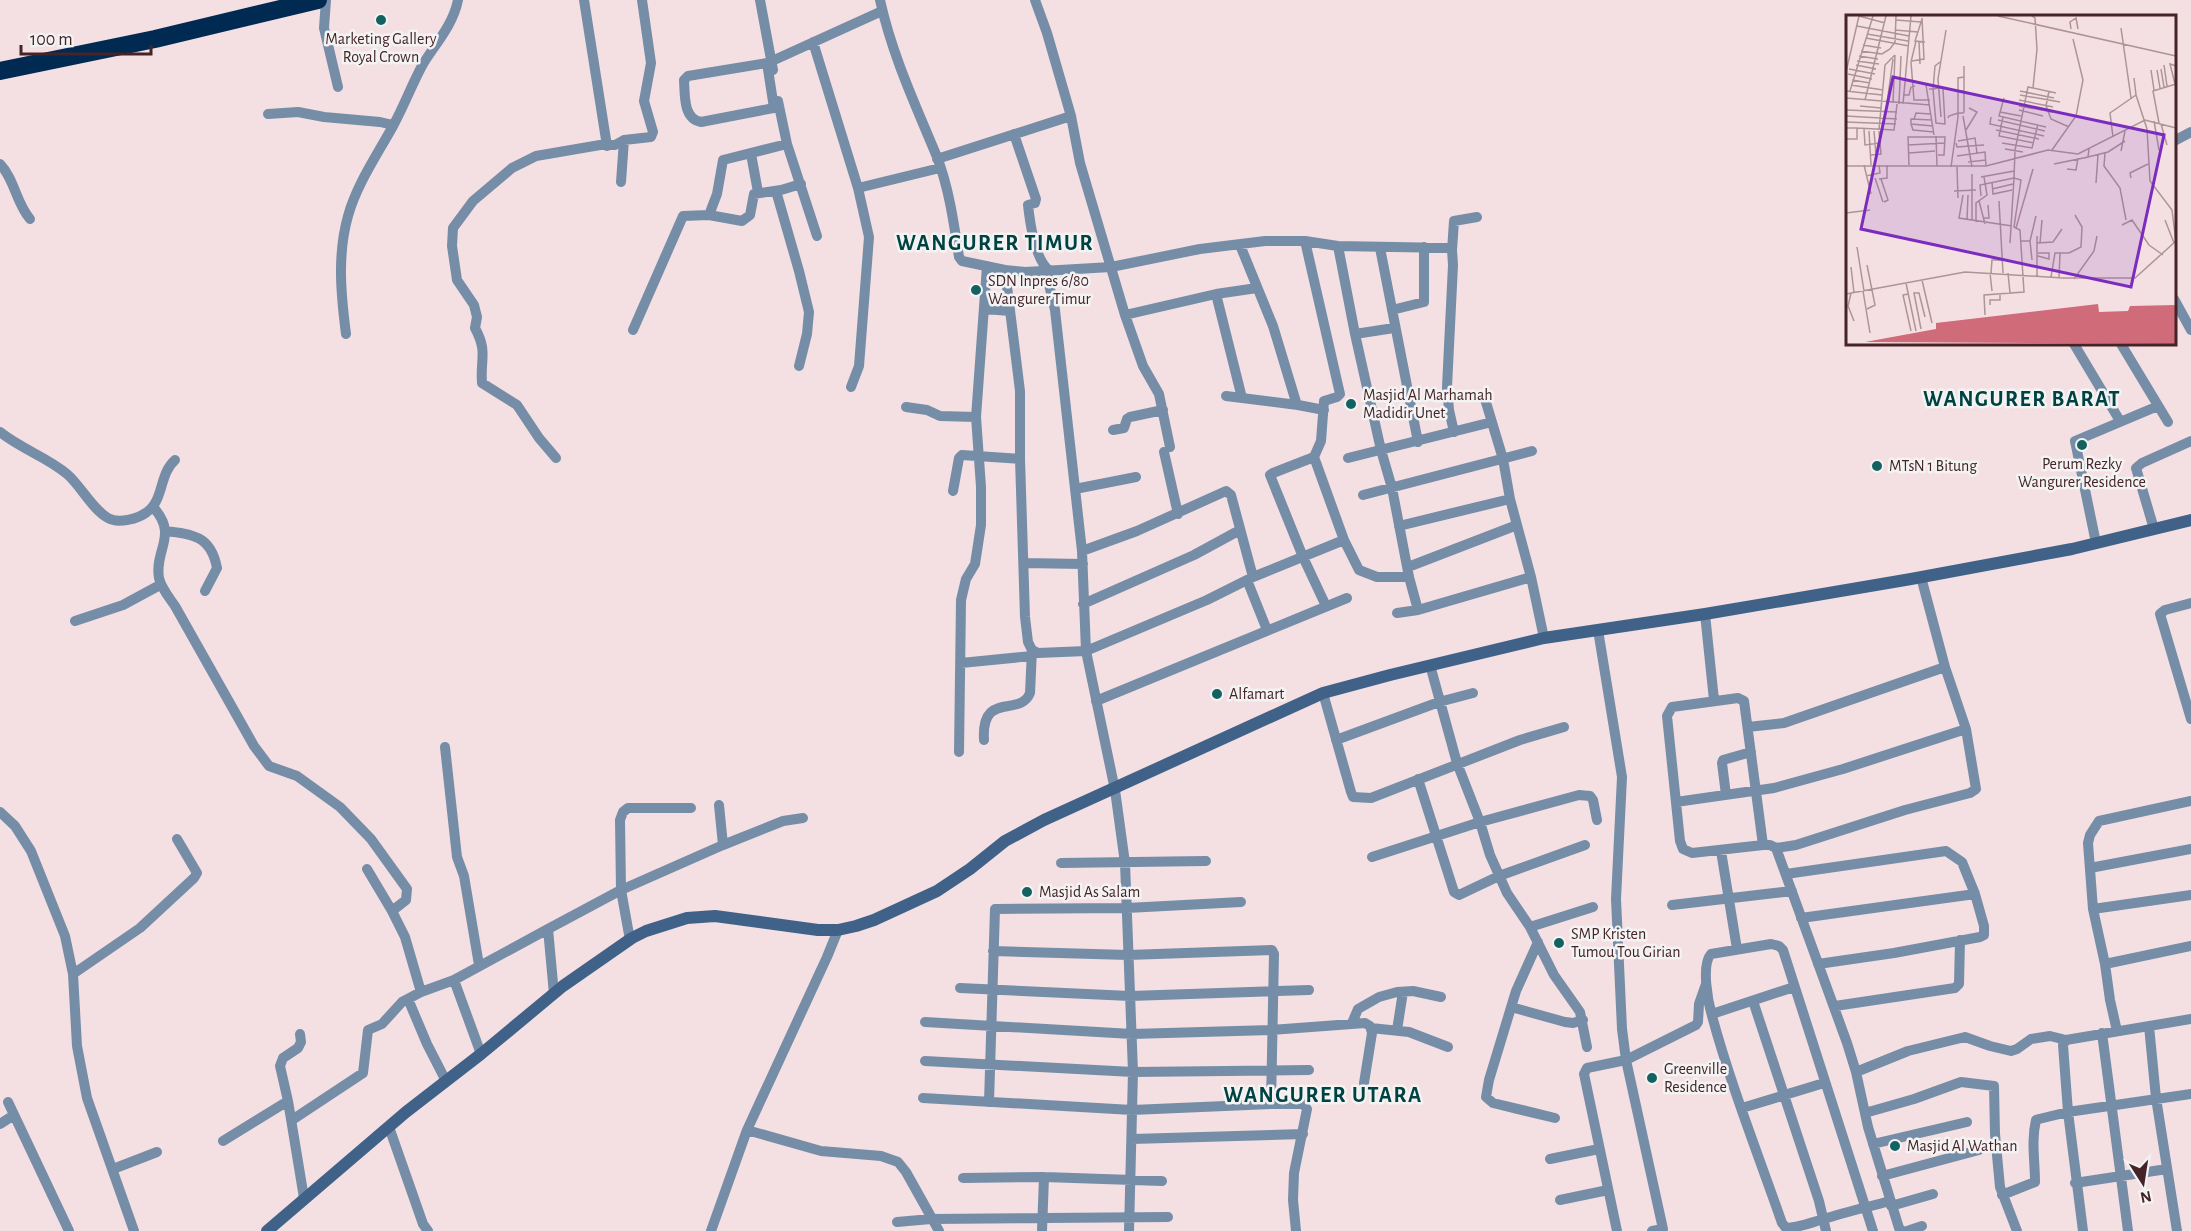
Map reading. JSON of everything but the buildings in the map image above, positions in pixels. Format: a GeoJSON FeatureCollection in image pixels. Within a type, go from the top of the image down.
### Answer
{"type":"FeatureCollection","features":[{"type":"Feature","properties":{"kind":"highway"},"geometry":{"type":"LineString","coordinates":[[0,71],[174,35],[318,0]]}},
{"type":"Feature","properties":{"kind":"street"},"geometry":{"type":"LineString","coordinates":[[326,0],[324,28],[338,87]]}},
{"type":"Feature","properties":{"kind":"street"},"geometry":{"type":"LineString","coordinates":[[346,334],[340,271],[347,217],[368,169],[423,64],[450,22],[458,0]]}},
{"type":"Feature","properties":{"kind":"street"},"geometry":{"type":"LineString","coordinates":[[584,0],[607,146]]}},
{"type":"Feature","properties":{"kind":"street"},"geometry":{"type":"LineString","coordinates":[[556,458],[539,438],[517,405],[482,383],[484,354],[481,339],[475,328],[477,317],[474,305],[457,280],[452,246],[453,228],[473,201],[512,168],[536,156],[600,145],[615,145],[624,140],[651,137],[653,132],[644,101],[651,63],[642,0]]}},
{"type":"Feature","properties":{"kind":"street"},"geometry":{"type":"LineString","coordinates":[[760,0],[772,61],[777,108]]}},
{"type":"Feature","properties":{"kind":"street"},"geometry":{"type":"LineString","coordinates":[[1035,0],[1071,116],[1080,163],[1125,315],[1143,366],[1159,394],[1178,514]]}},
{"type":"Feature","properties":{"kind":"street"},"geometry":{"type":"LineString","coordinates":[[772,61],[813,42],[881,5],[922,126],[939,164],[960,259],[1005,270],[1025,272],[1111,267],[1200,249],[1265,241],[1305,241],[1338,246],[1380,248],[1446,247],[1452,250]]}},
{"type":"Feature","properties":{"kind":"street"},"geometry":{"type":"LineString","coordinates":[[813,42],[858,188],[869,237],[859,366],[851,387]]}},
{"type":"Feature","properties":{"kind":"street"},"geometry":{"type":"LineString","coordinates":[[777,108],[701,122],[694,121],[688,112],[684,81],[688,76],[767,63],[787,144],[818,236]]}},
{"type":"Feature","properties":{"kind":"street"},"geometry":{"type":"LineString","coordinates":[[268,114],[298,112],[393,125]]}},
{"type":"Feature","properties":{"kind":"street"},"geometry":{"type":"LineString","coordinates":[[858,188],[926,173],[939,164],[1014,134],[1071,116]]}},
{"type":"Feature","properties":{"kind":"street"},"geometry":{"type":"LineString","coordinates":[[2176,140],[2191,132]]}},
{"type":"Feature","properties":{"kind":"street"},"geometry":{"type":"LineString","coordinates":[[1014,134],[1036,199],[1035,203],[1028,206],[1034,243],[1044,267],[1050,271]]}},
{"type":"Feature","properties":{"kind":"street"},"geometry":{"type":"LineString","coordinates":[[621,182],[624,140]]}},
{"type":"Feature","properties":{"kind":"street"},"geometry":{"type":"LineString","coordinates":[[709,215],[717,194],[723,160],[787,144]]}},
{"type":"Feature","properties":{"kind":"street"},"geometry":{"type":"LineString","coordinates":[[751,154],[758,192]]}},
{"type":"Feature","properties":{"kind":"street"},"geometry":{"type":"LineString","coordinates":[[0,164],[8,173],[22,211],[30,219]]}},
{"type":"Feature","properties":{"kind":"street"},"geometry":{"type":"LineString","coordinates":[[633,330],[682,217],[689,214],[744,220],[750,215],[753,195],[758,192],[776,191],[801,184]]}},
{"type":"Feature","properties":{"kind":"street"},"geometry":{"type":"LineString","coordinates":[[776,191],[800,271],[809,312],[807,334],[799,366]]}},
{"type":"Feature","properties":{"kind":"street"},"geometry":{"type":"LineString","coordinates":[[1454,432],[1446,387],[1454,221],[1476,217]]}},
{"type":"Feature","properties":{"kind":"street"},"geometry":{"type":"LineString","coordinates":[[1305,241],[1340,390],[1337,397],[1324,401],[1321,441],[1314,457],[1344,540],[1359,570],[1377,578],[1408,572],[1517,525]]}},
{"type":"Feature","properties":{"kind":"street"},"geometry":{"type":"LineString","coordinates":[[1240,245],[1275,332],[1298,405]]}},
{"type":"Feature","properties":{"kind":"street"},"geometry":{"type":"LineString","coordinates":[[1338,246],[1355,334],[1381,450],[1392,488],[1398,526],[1418,610]]}},
{"type":"Feature","properties":{"kind":"street"},"geometry":{"type":"LineString","coordinates":[[1392,310],[1424,302],[1424,247]]}},
{"type":"Feature","properties":{"kind":"street"},"geometry":{"type":"LineString","coordinates":[[1380,248],[1418,442]]}},
{"type":"Feature","properties":{"kind":"street"},"geometry":{"type":"LineString","coordinates":[[959,752],[962,596],[966,579],[975,564],[980,534],[980,457],[976,417],[987,266]]}},
{"type":"Feature","properties":{"kind":"street"},"geometry":{"type":"LineString","coordinates":[[984,740],[984,722],[990,713],[1027,699],[1030,693],[1032,653],[1028,642],[1025,617],[1020,391],[1005,270]]}},
{"type":"Feature","properties":{"kind":"street"},"geometry":{"type":"LineString","coordinates":[[1050,271],[1047,276],[1055,310],[1082,551],[1086,651],[1115,789],[1125,863],[1133,1072],[1129,1231]]}},
{"type":"Feature","properties":{"kind":"street"},"geometry":{"type":"LineString","coordinates":[[1125,315],[1216,294],[1257,288]]}},
{"type":"Feature","properties":{"kind":"street"},"geometry":{"type":"LineString","coordinates":[[1216,294],[1242,398]]}},
{"type":"Feature","properties":{"kind":"street"},"geometry":{"type":"LineString","coordinates":[[2176,301],[2191,330]]}},
{"type":"Feature","properties":{"kind":"street"},"geometry":{"type":"LineString","coordinates":[[985,309],[1010,311]]}},
{"type":"Feature","properties":{"kind":"street"},"geometry":{"type":"LineString","coordinates":[[1355,334],[1394,328]]}},
{"type":"Feature","properties":{"kind":"street"},"geometry":{"type":"LineString","coordinates":[[2075,345],[2120,421]]}},
{"type":"Feature","properties":{"kind":"street"},"geometry":{"type":"LineString","coordinates":[[2122,345],[2168,422]]}},
{"type":"Feature","properties":{"kind":"street"},"geometry":{"type":"LineString","coordinates":[[1226,396],[1324,410]]}},
{"type":"Feature","properties":{"kind":"street"},"geometry":{"type":"LineString","coordinates":[[1485,399],[1503,459],[1510,499],[1531,577],[1544,638]]}},
{"type":"Feature","properties":{"kind":"street"},"geometry":{"type":"LineString","coordinates":[[2096,543],[2075,441],[2158,406]]}},
{"type":"Feature","properties":{"kind":"street"},"geometry":{"type":"LineString","coordinates":[[906,407],[927,410],[940,416],[976,417]]}},
{"type":"Feature","properties":{"kind":"street"},"geometry":{"type":"LineString","coordinates":[[1113,430],[1124,428],[1130,417],[1163,410]]}},
{"type":"Feature","properties":{"kind":"street"},"geometry":{"type":"LineString","coordinates":[[1348,458],[1492,422]]}},
{"type":"Feature","properties":{"kind":"street"},"geometry":{"type":"LineString","coordinates":[[0,432],[69,475],[107,518],[122,520],[139,517],[153,507],[169,465],[175,460]]}},
{"type":"Feature","properties":{"kind":"street"},"geometry":{"type":"LineString","coordinates":[[2154,529],[2136,468],[2142,463],[2191,441]]}},
{"type":"Feature","properties":{"kind":"street"},"geometry":{"type":"LineString","coordinates":[[1363,495],[1532,451]]}},
{"type":"Feature","properties":{"kind":"street"},"geometry":{"type":"LineString","coordinates":[[953,491],[960,456],[965,454],[1020,459]]}},
{"type":"Feature","properties":{"kind":"street"},"geometry":{"type":"LineString","coordinates":[[1314,457],[1273,472],[1270,476],[1326,606]]}},
{"type":"Feature","properties":{"kind":"street"},"geometry":{"type":"LineString","coordinates":[[1075,489],[1136,477]]}},
{"type":"Feature","properties":{"kind":"street"},"geometry":{"type":"LineString","coordinates":[[1082,551],[1178,514],[1226,491],[1231,495],[1250,578],[1268,630]]}},
{"type":"Feature","properties":{"kind":"street"},"geometry":{"type":"LineString","coordinates":[[1398,526],[1510,499]]}},
{"type":"Feature","properties":{"kind":"street"},"geometry":{"type":"LineString","coordinates":[[153,507],[161,515],[165,531],[165,544],[158,569],[160,585],[175,606],[264,762],[273,768],[297,776],[339,807],[371,839],[407,889],[407,897],[392,911]]}},
{"type":"Feature","properties":{"kind":"street"},"geometry":{"type":"LineString","coordinates":[[267,1231],[389,1127],[554,993],[645,931],[701,916],[727,917],[796,928],[838,930],[874,920],[927,896],[970,869],[1005,842],[1044,820],[1323,693],[1544,638],[1705,614],[1921,577],[2096,543],[2191,520]]}},
{"type":"Feature","properties":{"kind":"street"},"geometry":{"type":"LineString","coordinates":[[1083,604],[1194,555],[1240,530]]}},
{"type":"Feature","properties":{"kind":"street"},"geometry":{"type":"LineString","coordinates":[[165,531],[193,534],[206,543],[211,550],[218,568],[205,591]]}},
{"type":"Feature","properties":{"kind":"street"},"geometry":{"type":"LineString","coordinates":[[961,663],[1032,653],[1086,651],[1198,604],[1250,578],[1344,540]]}},
{"type":"Feature","properties":{"kind":"street"},"geometry":{"type":"LineString","coordinates":[[1024,563],[1083,564]]}},
{"type":"Feature","properties":{"kind":"street"},"geometry":{"type":"LineString","coordinates":[[1397,613],[1418,610],[1531,577]]}},
{"type":"Feature","properties":{"kind":"street"},"geometry":{"type":"LineString","coordinates":[[1763,845],[1745,704],[1742,698],[1672,707],[1668,713],[1680,841],[1687,852],[1699,854],[1763,845],[1776,848],[1796,845],[1905,810],[1973,792],[1976,787],[1966,729],[1945,667],[1921,577]]}},
{"type":"Feature","properties":{"kind":"street"},"geometry":{"type":"LineString","coordinates":[[75,621],[123,605],[160,585]]}},
{"type":"Feature","properties":{"kind":"street"},"geometry":{"type":"LineString","coordinates":[[1096,701],[1347,598]]}},
{"type":"Feature","properties":{"kind":"street"},"geometry":{"type":"LineString","coordinates":[[2191,603],[2165,610],[2160,614],[2188,695],[2191,719]]}},
{"type":"Feature","properties":{"kind":"street"},"geometry":{"type":"LineString","coordinates":[[1705,614],[1714,700]]}},
{"type":"Feature","properties":{"kind":"street"},"geometry":{"type":"LineString","coordinates":[[1598,630],[1622,777],[1616,899],[1622,1029],[1626,1060],[1664,1230],[1652,1231]]}},
{"type":"Feature","properties":{"kind":"street"},"geometry":{"type":"LineString","coordinates":[[1430,665],[1457,763],[1490,855],[1499,876],[1515,906],[1530,927],[1554,975],[1575,1004],[1582,1020],[1587,1047]]}},
{"type":"Feature","properties":{"kind":"street"},"geometry":{"type":"LineString","coordinates":[[1748,728],[1784,723],[1945,667]]}},
{"type":"Feature","properties":{"kind":"street"},"geometry":{"type":"LineString","coordinates":[[1323,693],[1353,797],[1371,798],[1457,763],[1564,728]]}},
{"type":"Feature","properties":{"kind":"street"},"geometry":{"type":"LineString","coordinates":[[1336,740],[1439,702],[1473,693]]}},
{"type":"Feature","properties":{"kind":"street"},"geometry":{"type":"LineString","coordinates":[[1676,802],[1756,791],[1843,769],[1966,729]]}},
{"type":"Feature","properties":{"kind":"street"},"geometry":{"type":"LineString","coordinates":[[446,747],[456,857],[464,876],[478,965]]}},
{"type":"Feature","properties":{"kind":"street"},"geometry":{"type":"LineString","coordinates":[[1725,795],[1723,760],[1751,752]]}},
{"type":"Feature","properties":{"kind":"street"},"geometry":{"type":"LineString","coordinates":[[1418,779],[1455,894],[1463,894],[1499,876],[1585,845]]}},
{"type":"Feature","properties":{"kind":"street"},"geometry":{"type":"LineString","coordinates":[[1372,857],[1539,804],[1586,795],[1593,800],[1597,820]]}},
{"type":"Feature","properties":{"kind":"street"},"geometry":{"type":"LineString","coordinates":[[2117,1031],[2093,909],[2090,835],[2099,821],[2191,801]]}},
{"type":"Feature","properties":{"kind":"street"},"geometry":{"type":"LineString","coordinates":[[719,805],[723,844]]}},
{"type":"Feature","properties":{"kind":"street"},"geometry":{"type":"LineString","coordinates":[[630,940],[621,890],[620,820],[623,813],[628,808],[691,808]]}},
{"type":"Feature","properties":{"kind":"street"},"geometry":{"type":"LineString","coordinates":[[0,812],[15,826],[37,862],[65,936],[73,974],[77,1046],[82,1078],[134,1231]]}},
{"type":"Feature","properties":{"kind":"street"},"geometry":{"type":"LineString","coordinates":[[291,1119],[363,1073],[368,1029],[382,1024],[402,1002],[421,992],[454,980],[478,965],[621,890],[723,844],[783,821],[803,818]]}},
{"type":"Feature","properties":{"kind":"street"},"geometry":{"type":"LineString","coordinates":[[73,974],[140,928],[194,878],[197,873],[177,838]]}},
{"type":"Feature","properties":{"kind":"street"},"geometry":{"type":"LineString","coordinates":[[1776,848],[1856,1072],[1873,1144],[1899,1228],[1905,1231],[1922,1226]]}},
{"type":"Feature","properties":{"kind":"street"},"geometry":{"type":"LineString","coordinates":[[2090,868],[2191,849]]}},
{"type":"Feature","properties":{"kind":"street"},"geometry":{"type":"LineString","coordinates":[[1721,851],[1737,949]]}},
{"type":"Feature","properties":{"kind":"street"},"geometry":{"type":"LineString","coordinates":[[1786,873],[1946,851],[1962,862],[1975,894],[1984,926],[1984,934],[1980,937],[1818,964]]}},
{"type":"Feature","properties":{"kind":"street"},"geometry":{"type":"LineString","coordinates":[[1061,863],[1206,861]]}},
{"type":"Feature","properties":{"kind":"street"},"geometry":{"type":"LineString","coordinates":[[367,869],[405,937],[421,992]]}},
{"type":"Feature","properties":{"kind":"street"},"geometry":{"type":"LineString","coordinates":[[1672,905],[1792,891]]}},
{"type":"Feature","properties":{"kind":"street"},"geometry":{"type":"LineString","coordinates":[[1801,918],[1975,894]]}},
{"type":"Feature","properties":{"kind":"street"},"geometry":{"type":"LineString","coordinates":[[2093,909],[2191,895]]}},
{"type":"Feature","properties":{"kind":"street"},"geometry":{"type":"LineString","coordinates":[[989,1102],[994,912],[996,908],[1127,908],[1241,902]]}},
{"type":"Feature","properties":{"kind":"street"},"geometry":{"type":"LineString","coordinates":[[1530,927],[1593,907]]}},
{"type":"Feature","properties":{"kind":"street"},"geometry":{"type":"LineString","coordinates":[[548,929],[554,993]]}},
{"type":"Feature","properties":{"kind":"street"},"geometry":{"type":"LineString","coordinates":[[711,1231],[747,1130],[828,957],[838,930]]}},
{"type":"Feature","properties":{"kind":"street"},"geometry":{"type":"LineString","coordinates":[[1834,1006],[1955,988],[1959,984],[1960,940]]}},
{"type":"Feature","properties":{"kind":"street"},"geometry":{"type":"LineString","coordinates":[[1538,942],[1516,991],[1486,1097],[1493,1103],[1555,1118]]}},
{"type":"Feature","properties":{"kind":"street"},"geometry":{"type":"LineString","coordinates":[[1873,1231],[1866,1207],[1824,1083],[1783,950],[1771,944],[1711,954],[1706,961],[1712,1014],[1742,1108],[1782,1223],[1786,1228],[1866,1207],[1933,1194]]}},
{"type":"Feature","properties":{"kind":"street"},"geometry":{"type":"LineString","coordinates":[[2105,964],[2191,946]]}},
{"type":"Feature","properties":{"kind":"street"},"geometry":{"type":"LineString","coordinates":[[993,951],[1128,955],[1272,950],[1274,954],[1271,1104]]}},
{"type":"Feature","properties":{"kind":"street"},"geometry":{"type":"LineString","coordinates":[[454,980],[481,1054]]}},
{"type":"Feature","properties":{"kind":"street"},"geometry":{"type":"LineString","coordinates":[[1617,1231],[1584,1074],[1587,1068],[1626,1060],[1696,1025],[1707,981]]}},
{"type":"Feature","properties":{"kind":"street"},"geometry":{"type":"LineString","coordinates":[[1712,1014],[1794,987]]}},
{"type":"Feature","properties":{"kind":"street"},"geometry":{"type":"LineString","coordinates":[[960,988],[1130,996],[1309,990]]}},
{"type":"Feature","properties":{"kind":"street"},"geometry":{"type":"LineString","coordinates":[[1353,1023],[1358,1009],[1379,997],[1413,991],[1441,997]]}},
{"type":"Feature","properties":{"kind":"street"},"geometry":{"type":"LineString","coordinates":[[1397,1030],[1403,992]]}},
{"type":"Feature","properties":{"kind":"street"},"geometry":{"type":"LineString","coordinates":[[408,999],[446,1081]]}},
{"type":"Feature","properties":{"kind":"street"},"geometry":{"type":"LineString","coordinates":[[1753,1001],[1826,1231]]}},
{"type":"Feature","properties":{"kind":"street"},"geometry":{"type":"LineString","coordinates":[[1511,1007],[1565,1022],[1573,1023],[1582,1020]]}},
{"type":"Feature","properties":{"kind":"street"},"geometry":{"type":"LineString","coordinates":[[1856,1072],[1908,1051],[1965,1037],[2011,1051],[2031,1039],[2050,1036],[2066,1040],[2191,1019]]}},
{"type":"Feature","properties":{"kind":"street"},"geometry":{"type":"LineString","coordinates":[[925,1022],[1132,1034],[1271,1030],[1365,1023],[1371,1028],[1422,1035],[1448,1047]]}},
{"type":"Feature","properties":{"kind":"street"},"geometry":{"type":"LineString","coordinates":[[2149,1026],[2156,1098],[2177,1231]]}},
{"type":"Feature","properties":{"kind":"street"},"geometry":{"type":"LineString","coordinates":[[1364,1083],[1371,1028]]}},
{"type":"Feature","properties":{"kind":"street"},"geometry":{"type":"LineString","coordinates":[[2102,1033],[2128,1231]]}},
{"type":"Feature","properties":{"kind":"street"},"geometry":{"type":"LineString","coordinates":[[300,1034],[302,1042],[298,1048],[283,1058],[280,1066],[304,1198]]}},
{"type":"Feature","properties":{"kind":"street"},"geometry":{"type":"LineString","coordinates":[[2066,1040],[2063,1045],[2067,1112],[2083,1231]]}},
{"type":"Feature","properties":{"kind":"street"},"geometry":{"type":"LineString","coordinates":[[926,1061],[1133,1072],[1309,1070]]}},
{"type":"Feature","properties":{"kind":"street"},"geometry":{"type":"LineString","coordinates":[[1865,1113],[1914,1100],[1961,1082],[1994,1086],[1997,1169],[2002,1195],[2017,1231]]}},
{"type":"Feature","properties":{"kind":"street"},"geometry":{"type":"LineString","coordinates":[[1742,1108],[1824,1083]]}},
{"type":"Feature","properties":{"kind":"street"},"geometry":{"type":"LineString","coordinates":[[2002,1195],[2035,1182],[2033,1158],[2036,1120],[2067,1112],[2191,1094]]}},
{"type":"Feature","properties":{"kind":"street"},"geometry":{"type":"LineString","coordinates":[[923,1098],[1132,1110],[1271,1104],[1305,1105],[1307,1110],[1294,1173],[1293,1200],[1296,1231]]}},
{"type":"Feature","properties":{"kind":"street"},"geometry":{"type":"LineString","coordinates":[[223,1141],[288,1101]]}},
{"type":"Feature","properties":{"kind":"street"},"geometry":{"type":"LineString","coordinates":[[8,1102],[69,1231]]}},
{"type":"Feature","properties":{"kind":"street"},"geometry":{"type":"LineString","coordinates":[[0,1124],[14,1114]]}},
{"type":"Feature","properties":{"kind":"street"},"geometry":{"type":"LineString","coordinates":[[1873,1144],[1967,1122]]}},
{"type":"Feature","properties":{"kind":"street"},"geometry":{"type":"LineString","coordinates":[[389,1127],[423,1224],[428,1231]]}},
{"type":"Feature","properties":{"kind":"street"},"geometry":{"type":"LineString","coordinates":[[747,1130],[821,1151],[881,1156],[898,1162],[939,1231]]}},
{"type":"Feature","properties":{"kind":"street"},"geometry":{"type":"LineString","coordinates":[[1132,1139],[1303,1134]]}},
{"type":"Feature","properties":{"kind":"street"},"geometry":{"type":"LineString","coordinates":[[1550,1159],[1599,1149]]}},
{"type":"Feature","properties":{"kind":"street"},"geometry":{"type":"LineString","coordinates":[[1882,1176],[1979,1150]]}},
{"type":"Feature","properties":{"kind":"street"},"geometry":{"type":"LineString","coordinates":[[113,1169],[157,1152]]}},
{"type":"Feature","properties":{"kind":"street"},"geometry":{"type":"LineString","coordinates":[[2075,1183],[2167,1169]]}},
{"type":"Feature","properties":{"kind":"street"},"geometry":{"type":"LineString","coordinates":[[1042,1231],[1044,1177]]}},
{"type":"Feature","properties":{"kind":"street"},"geometry":{"type":"LineString","coordinates":[[963,1178],[1044,1177],[1162,1181]]}},
{"type":"Feature","properties":{"kind":"street"},"geometry":{"type":"LineString","coordinates":[[1560,1200],[1608,1190]]}},
{"type":"Feature","properties":{"kind":"street"},"geometry":{"type":"LineString","coordinates":[[897,1222],[931,1219],[1168,1217]]}},
{"type":"Feature","properties":{"kind":"place","name":"Marketing Gallery Royal Crown"},"geometry":{"type":"Point","coordinates":[381,20]}},
{"type":"Feature","properties":{"kind":"place","name":"SDN Inpres 6/80 Wangurer Timur"},"geometry":{"type":"Point","coordinates":[976,290]}},
{"type":"Feature","properties":{"kind":"place","name":"Masjid Al Marhamah Madidir Unet"},"geometry":{"type":"Point","coordinates":[1351,404]}},
{"type":"Feature","properties":{"kind":"place","name":"Perum Rezky Wangurer Residence"},"geometry":{"type":"Point","coordinates":[2082,445]}},
{"type":"Feature","properties":{"kind":"place","name":"MTsN 1 Bitung"},"geometry":{"type":"Point","coordinates":[1877,466]}},
{"type":"Feature","properties":{"kind":"place","name":"Alfamart"},"geometry":{"type":"Point","coordinates":[1217,694]}},
{"type":"Feature","properties":{"kind":"place","name":"Masjid As Salam"},"geometry":{"type":"Point","coordinates":[1027,892]}},
{"type":"Feature","properties":{"kind":"place","name":"SMP Kristen Tumou Tou Girian"},"geometry":{"type":"Point","coordinates":[1559,943]}},
{"type":"Feature","properties":{"kind":"place","name":"Greenville Residence"},"geometry":{"type":"Point","coordinates":[1652,1078]}},
{"type":"Feature","properties":{"kind":"place","name":"Masjid Al Wathan"},"geometry":{"type":"Point","coordinates":[1895,1146]}},
{"type":"Feature","properties":{"kind":"district","name":"WANGURER TIMUR"},"geometry":{"type":"Point","coordinates":[995,243]}},
{"type":"Feature","properties":{"kind":"district","name":"WANGURER BARAT"},"geometry":{"type":"Point","coordinates":[2022,399]}},
{"type":"Feature","properties":{"kind":"district","name":"WANGURER UTARA"},"geometry":{"type":"Point","coordinates":[1323,1095]}}]}
